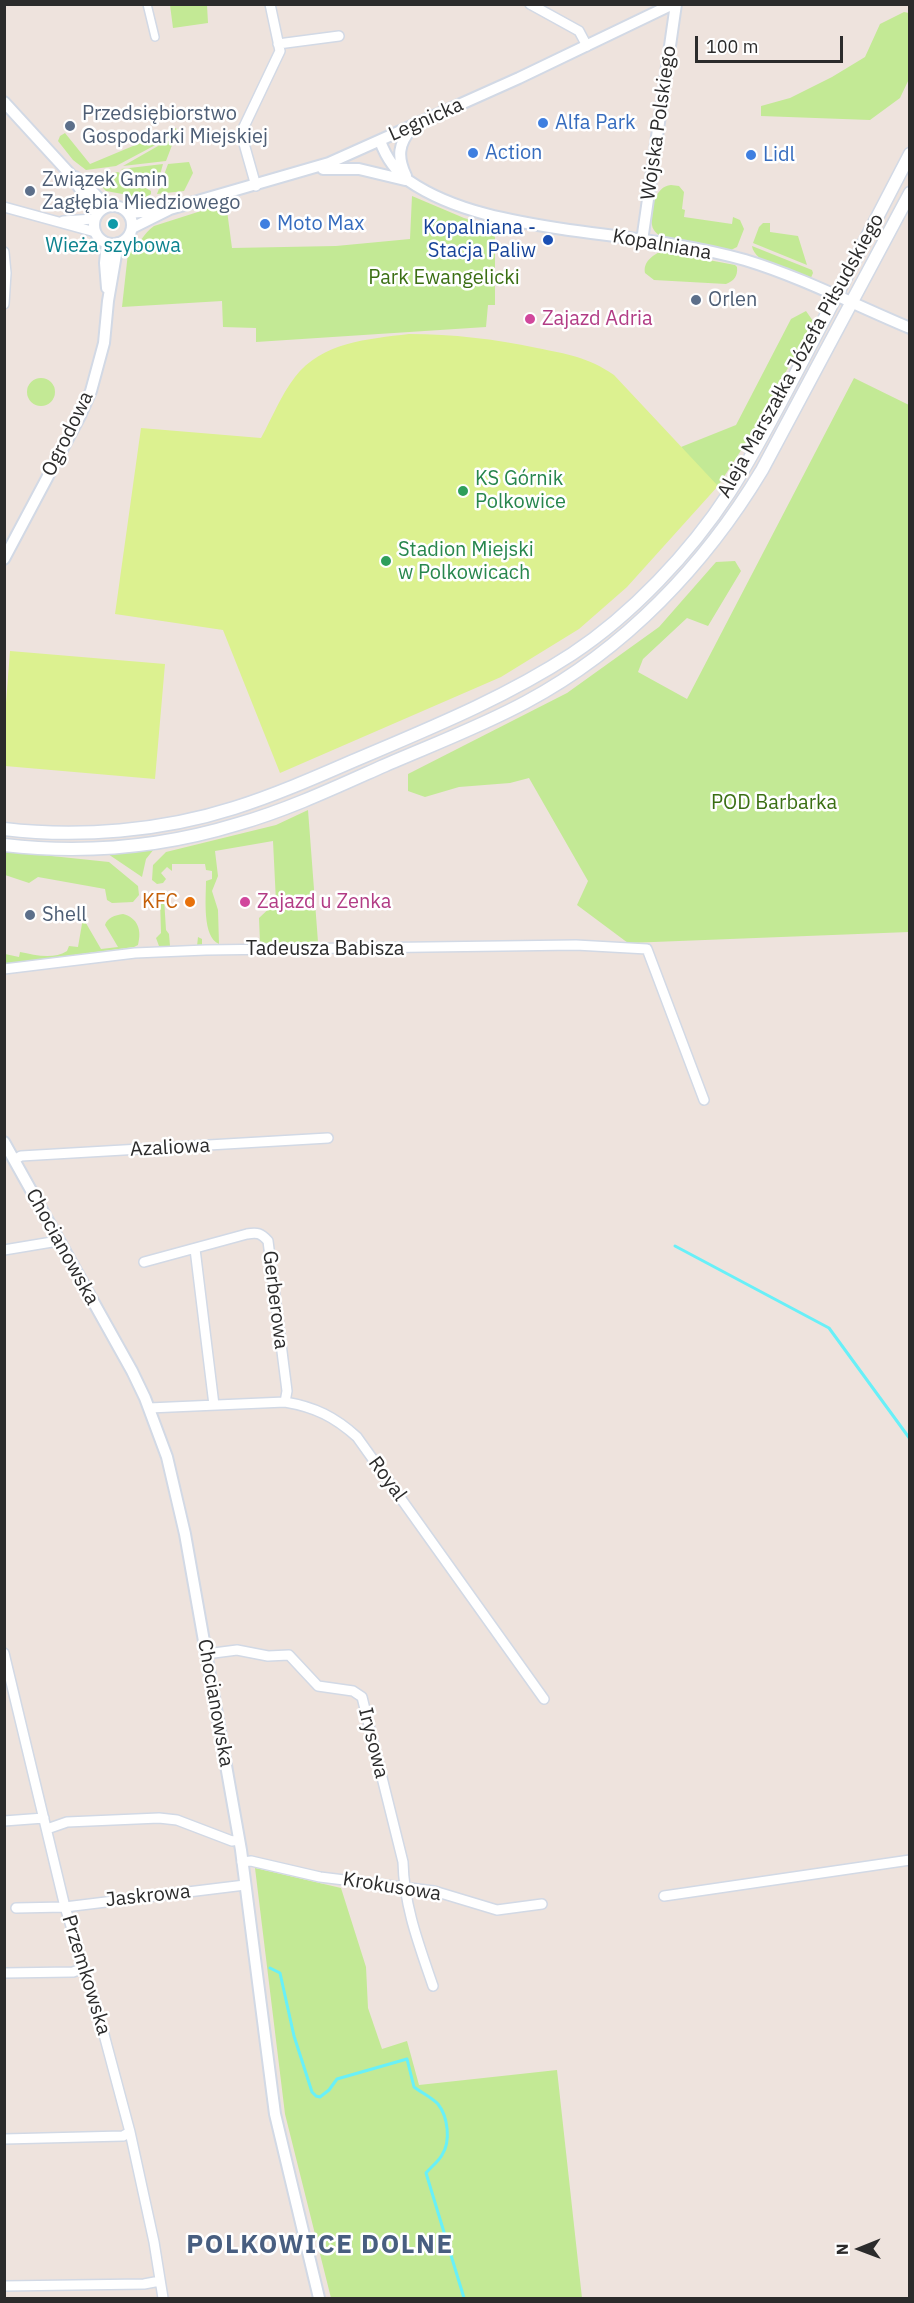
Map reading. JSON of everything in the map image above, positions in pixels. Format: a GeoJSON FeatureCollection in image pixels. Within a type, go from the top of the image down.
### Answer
{"type":"FeatureCollection","features":[{"type":"Feature","properties":{"kind":"main road","name":"Aleja Marszałka Józefa Piłsudskiego"},"geometry":{"type":"LineString","coordinates":[[4,829],[76,832],[113,830],[172,823],[233,808],[285,790],[475,709],[520,686],[574,653],[615,620],[666,572],[722,503],[756,447],[909,154]]}},
{"type":"Feature","properties":{"kind":"main road","name":"Aleja Marszałka Józefa Piłsudskiego"},"geometry":{"type":"LineString","coordinates":[[4,845],[89,849],[113,847],[178,839],[238,825],[291,806],[479,724],[526,702],[586,664],[626,633],[673,588],[707,551],[744,501],[909,193]]}},
{"type":"Feature","properties":{"kind":"street"},"geometry":{"type":"LineString","coordinates":[[147,4],[155,37]]}},
{"type":"Feature","properties":{"kind":"street"},"geometry":{"type":"LineString","coordinates":[[256,186],[241,132],[280,51],[270,4]]}},
{"type":"Feature","properties":{"kind":"street"},"geometry":{"type":"LineString","coordinates":[[530,4],[579,31],[587,46]]}},
{"type":"Feature","properties":{"kind":"street","name":"Legnicka"},"geometry":{"type":"LineString","coordinates":[[129,213],[170,209],[311,170],[414,126],[675,4]]}},
{"type":"Feature","properties":{"kind":"street","name":"Wojska Polskiego"},"geometry":{"type":"LineString","coordinates":[[642,241],[675,4]]}},
{"type":"Feature","properties":{"kind":"street"},"geometry":{"type":"LineString","coordinates":[[278,44],[339,36]]}},
{"type":"Feature","properties":{"kind":"street"},"geometry":{"type":"LineString","coordinates":[[4,102],[70,174],[91,190],[106,206],[119,206],[129,213],[132,228],[127,238],[113,243],[102,240],[95,232],[4,207]]}},
{"type":"Feature","properties":{"kind":"street"},"geometry":{"type":"LineString","coordinates":[[409,181],[401,166],[400,149],[402,141],[414,126]]}},
{"type":"Feature","properties":{"kind":"street","name":"Kopalniana"},"geometry":{"type":"LineString","coordinates":[[380,141],[392,165],[409,181],[449,201],[486,214],[743,260],[778,272],[909,328]]}},
{"type":"Feature","properties":{"kind":"street"},"geometry":{"type":"LineString","coordinates":[[311,170],[359,169],[409,181]]}},
{"type":"Feature","properties":{"kind":"street"},"geometry":{"type":"LineString","coordinates":[[70,174],[96,217],[95,232]]}},
{"type":"Feature","properties":{"kind":"street"},"geometry":{"type":"LineString","coordinates":[[57,222],[96,217],[106,206]]}},
{"type":"Feature","properties":{"kind":"street","name":"Legnicka"},"geometry":{"type":"LineString","coordinates":[[132,228],[170,209]]}},
{"type":"Feature","properties":{"kind":"street","name":"Ogrodowa"},"geometry":{"type":"LineString","coordinates":[[4,559],[91,391],[103,350],[113,243]]}},
{"type":"Feature","properties":{"kind":"street"},"geometry":{"type":"LineString","coordinates":[[4,252],[4,303]]}},
{"type":"Feature","properties":{"kind":"street","name":"Tadeusza Babisza"},"geometry":{"type":"LineString","coordinates":[[4,969],[135,953],[206,950],[576,945],[647,949],[704,1100]]}},
{"type":"Feature","properties":{"kind":"street","name":"Azaliowa"},"geometry":{"type":"LineString","coordinates":[[14,1160],[21,1156],[327,1138]]}},
{"type":"Feature","properties":{"kind":"street","name":"Chocianowska"},"geometry":{"type":"LineString","coordinates":[[4,1142],[127,1362],[149,1408],[167,1457],[176,1492],[239,1840],[275,2114],[319,2298]]}},
{"type":"Feature","properties":{"kind":"street","name":"Gerberowa"},"geometry":{"type":"LineString","coordinates":[[144,1262],[257,1232],[263,1235],[268,1241],[286,1391],[285,1402]]}},
{"type":"Feature","properties":{"kind":"street"},"geometry":{"type":"LineString","coordinates":[[4,1250],[58,1241]]}},
{"type":"Feature","properties":{"kind":"street"},"geometry":{"type":"LineString","coordinates":[[195,1249],[214,1405]]}},
{"type":"Feature","properties":{"kind":"street","name":"Royal"},"geometry":{"type":"LineString","coordinates":[[149,1408],[285,1402],[307,1405],[336,1419],[357,1437],[544,1699]]}},
{"type":"Feature","properties":{"kind":"street","name":"Irysowa"},"geometry":{"type":"LineString","coordinates":[[206,1654],[237,1650],[268,1656],[289,1655],[318,1686],[353,1691],[362,1697],[403,1862],[403,1887]]}},
{"type":"Feature","properties":{"kind":"street","name":"Przemkowska"},"geometry":{"type":"LineString","coordinates":[[4,1653],[65,1907],[130,2132],[163,2298]]}},
{"type":"Feature","properties":{"kind":"street"},"geometry":{"type":"LineString","coordinates":[[4,1821],[44,1818]]}},
{"type":"Feature","properties":{"kind":"street"},"geometry":{"type":"LineString","coordinates":[[47,1828],[67,1822],[159,1818],[177,1820],[232,1840],[239,1840]]}},
{"type":"Feature","properties":{"kind":"street"},"geometry":{"type":"LineString","coordinates":[[664,1896],[909,1860]]}},
{"type":"Feature","properties":{"kind":"street","name":"Krokusowa"},"geometry":{"type":"LineString","coordinates":[[242,1862],[251,1861],[320,1877],[434,1891],[497,1910],[542,1904]]}},
{"type":"Feature","properties":{"kind":"street","name":"Jaskrowa"},"geometry":{"type":"LineString","coordinates":[[16,1908],[65,1907],[245,1885]]}},
{"type":"Feature","properties":{"kind":"street"},"geometry":{"type":"LineString","coordinates":[[403,1887],[407,1908],[434,1986]]}},
{"type":"Feature","properties":{"kind":"street"},"geometry":{"type":"LineString","coordinates":[[4,1973],[72,1972],[84,1968]]}},
{"type":"Feature","properties":{"kind":"street"},"geometry":{"type":"LineString","coordinates":[[4,2139],[123,2136],[130,2132]]}},
{"type":"Feature","properties":{"kind":"street"},"geometry":{"type":"LineString","coordinates":[[4,2286],[144,2284],[160,2281]]}},
{"type":"Feature","properties":{"kind":"green space"},"geometry":{"type":"Polygon","coordinates":[[[170,5],[207,5],[208,23],[173,28],[170,5]]]}},
{"type":"Feature","properties":{"kind":"green space"},"geometry":{"type":"Polygon","coordinates":[[[904,12],[909,13],[909,79],[900,98],[870,120],[761,116],[761,106],[790,98],[865,57],[880,24],[904,12]]]}},
{"type":"Feature","properties":{"kind":"green space"},"geometry":{"type":"Polygon","coordinates":[[[176,128],[178,133],[116,166],[86,170],[73,160],[58,141],[65,133],[90,164],[176,128]]]}},
{"type":"Feature","properties":{"kind":"green space"},"geometry":{"type":"Polygon","coordinates":[[[174,140],[166,161],[123,166],[165,142],[174,140]]]}},
{"type":"Feature","properties":{"kind":"green space"},"geometry":{"type":"Polygon","coordinates":[[[189,162],[193,173],[184,191],[157,194],[168,164],[189,162]]]}},
{"type":"Feature","properties":{"kind":"green space"},"geometry":{"type":"Polygon","coordinates":[[[163,164],[158,182],[149,187],[121,169],[163,164]]]}},
{"type":"Feature","properties":{"kind":"green space"},"geometry":{"type":"Polygon","coordinates":[[[118,172],[151,191],[151,194],[139,202],[128,195],[106,191],[101,186],[113,173],[118,172]]]}},
{"type":"Feature","properties":{"kind":"green space"},"geometry":{"type":"Polygon","coordinates":[[[665,186],[679,186],[684,192],[682,209],[685,210],[684,217],[732,224],[733,217],[740,220],[744,229],[737,247],[729,251],[665,239],[657,233],[652,225],[652,206],[657,194],[665,186]]]}},
{"type":"Feature","properties":{"kind":"green space","name":"Park Ewangelicki"},"geometry":{"type":"Polygon","coordinates":[[[412,196],[464,218],[495,227],[495,305],[488,305],[486,327],[256,342],[256,328],[223,327],[222,301],[122,307],[128,253],[154,226],[226,203],[232,248],[336,246],[410,239],[412,196]]]}},
{"type":"Feature","properties":{"kind":"green space"},"geometry":{"type":"Polygon","coordinates":[[[763,223],[770,223],[770,232],[798,236],[807,265],[753,243],[763,223]]]}},
{"type":"Feature","properties":{"kind":"green space"},"geometry":{"type":"Polygon","coordinates":[[[752,246],[812,270],[810,280],[767,263],[754,252],[752,246]]]}},
{"type":"Feature","properties":{"kind":"green space"},"geometry":{"type":"Polygon","coordinates":[[[661,251],[735,265],[737,267],[736,276],[726,284],[654,280],[645,273],[645,266],[651,257],[661,251]]]}},
{"type":"Feature","properties":{"kind":"green space"},"geometry":{"type":"Polygon","coordinates":[[[806,311],[813,321],[758,424],[718,486],[708,484],[681,447],[736,425],[791,319],[806,311]]]}},
{"type":"Feature","properties":{"kind":"green space","name":"Stadion Miejski w Polkowicach"},"geometry":{"type":"Polygon","coordinates":[[[409,334],[457,336],[505,342],[568,354],[595,364],[614,375],[718,486],[627,587],[579,629],[501,677],[280,773],[223,630],[115,614],[141,428],[261,438],[290,384],[306,365],[318,356],[347,344],[409,334]]]}},
{"type":"Feature","properties":{"kind":"green space"},"geometry":{"type":"Polygon","coordinates":[[[41,378],[51,382],[55,392],[51,402],[41,406],[31,402],[27,392],[31,382],[41,378]]]}},
{"type":"Feature","properties":{"kind":"green space","name":"POD Barbarka"},"geometry":{"type":"Polygon","coordinates":[[[854,378],[909,405],[909,932],[628,943],[577,905],[588,881],[529,778],[510,783],[459,787],[425,797],[408,791],[408,774],[567,693],[659,627],[716,562],[735,561],[741,571],[708,626],[687,618],[643,659],[638,672],[687,699],[854,378]]]}},
{"type":"Feature","properties":{"kind":"green space"},"geometry":{"type":"Polygon","coordinates":[[[10,651],[165,664],[155,779],[5,766],[5,716],[10,651]]]}},
{"type":"Feature","properties":{"kind":"green space"},"geometry":{"type":"Polygon","coordinates":[[[308,810],[318,942],[260,943],[259,918],[276,902],[273,841],[215,851],[218,876],[212,891],[218,910],[219,944],[210,934],[207,925],[206,881],[212,879],[212,871],[206,870],[205,864],[172,864],[172,871],[167,867],[161,873],[166,879],[163,883],[157,884],[152,880],[153,865],[166,852],[276,825],[308,810]]]}},
{"type":"Feature","properties":{"kind":"green space"},"geometry":{"type":"Polygon","coordinates":[[[154,849],[146,859],[142,877],[108,854],[154,849]]]}},
{"type":"Feature","properties":{"kind":"green space"},"geometry":{"type":"Polygon","coordinates":[[[4,851],[109,862],[138,886],[139,895],[133,902],[112,903],[107,900],[105,889],[38,877],[29,883],[5,875],[4,851]]]}},
{"type":"Feature","properties":{"kind":"green space"},"geometry":{"type":"Polygon","coordinates":[[[164,898],[166,930],[169,934],[170,946],[197,946],[198,937],[202,939],[202,946],[162,948],[159,946],[156,938],[161,933],[160,899],[164,898]]]}},
{"type":"Feature","properties":{"kind":"green space"},"geometry":{"type":"Polygon","coordinates":[[[123,914],[132,918],[138,925],[139,940],[138,945],[134,947],[5,964],[5,954],[19,957],[20,952],[50,956],[62,954],[69,946],[78,947],[83,918],[101,949],[118,947],[105,925],[112,917],[123,914]]]}},
{"type":"Feature","properties":{"kind":"green space"},"geometry":{"type":"Polygon","coordinates":[[[255,1868],[341,1888],[366,1967],[368,2008],[382,2049],[407,2041],[419,2085],[557,2070],[582,2298],[331,2298],[285,2114],[255,1868]]]}},
{"type":"Feature","properties":{"kind":"waterway"},"geometry":{"type":"LineString","coordinates":[[675,1246],[829,1328],[910,1439]]}},
{"type":"Feature","properties":{"kind":"waterway"},"geometry":{"type":"LineString","coordinates":[[270,1968],[280,1973],[294,2036],[312,2092],[316,2096],[320,2097],[329,2090],[337,2079],[407,2059],[414,2087],[438,2104],[441,2109],[447,2129],[447,2143],[440,2158],[426,2173],[464,2298]]}},
{"type":"Feature","properties":{"kind":"place","name":"Alfa Park"},"geometry":{"type":"Point","coordinates":[543,123]}},
{"type":"Feature","properties":{"kind":"place","name":"Przedsiębiorstwo Gospodarki Miejskiej"},"geometry":{"type":"Point","coordinates":[70,126]}},
{"type":"Feature","properties":{"kind":"place","name":"Action"},"geometry":{"type":"Point","coordinates":[473,153]}},
{"type":"Feature","properties":{"kind":"place","name":"Lidl"},"geometry":{"type":"Point","coordinates":[751,155]}},
{"type":"Feature","properties":{"kind":"place","name":"Związek Gmin Zagłębia Miedziowego"},"geometry":{"type":"Point","coordinates":[30,191]}},
{"type":"Feature","properties":{"kind":"place","name":"Wieża szybowa"},"geometry":{"type":"Point","coordinates":[113,224]}},
{"type":"Feature","properties":{"kind":"place","name":"Moto Max"},"geometry":{"type":"Point","coordinates":[265,224]}},
{"type":"Feature","properties":{"kind":"place","name":"Kopalniana - Stacja Paliw"},"geometry":{"type":"Point","coordinates":[548,240]}},
{"type":"Feature","properties":{"kind":"place","name":"Orlen"},"geometry":{"type":"Point","coordinates":[696,300]}},
{"type":"Feature","properties":{"kind":"place","name":"Zajazd Adria"},"geometry":{"type":"Point","coordinates":[530,319]}},
{"type":"Feature","properties":{"kind":"place","name":"KS Górnik Polkowice"},"geometry":{"type":"Point","coordinates":[463,491]}},
{"type":"Feature","properties":{"kind":"place","name":"Stadion Miejski w Polkowicach"},"geometry":{"type":"Point","coordinates":[386,561]}},
{"type":"Feature","properties":{"kind":"place","name":"KFC"},"geometry":{"type":"Point","coordinates":[190,902]}},
{"type":"Feature","properties":{"kind":"place","name":"Zajazd u Zenka"},"geometry":{"type":"Point","coordinates":[245,902]}},
{"type":"Feature","properties":{"kind":"place","name":"Shell"},"geometry":{"type":"Point","coordinates":[30,915]}},
{"type":"Feature","properties":{"kind":"district","name":"POLKOWICE DOLNE"},"geometry":{"type":"Point","coordinates":[320,2245]}}]}
